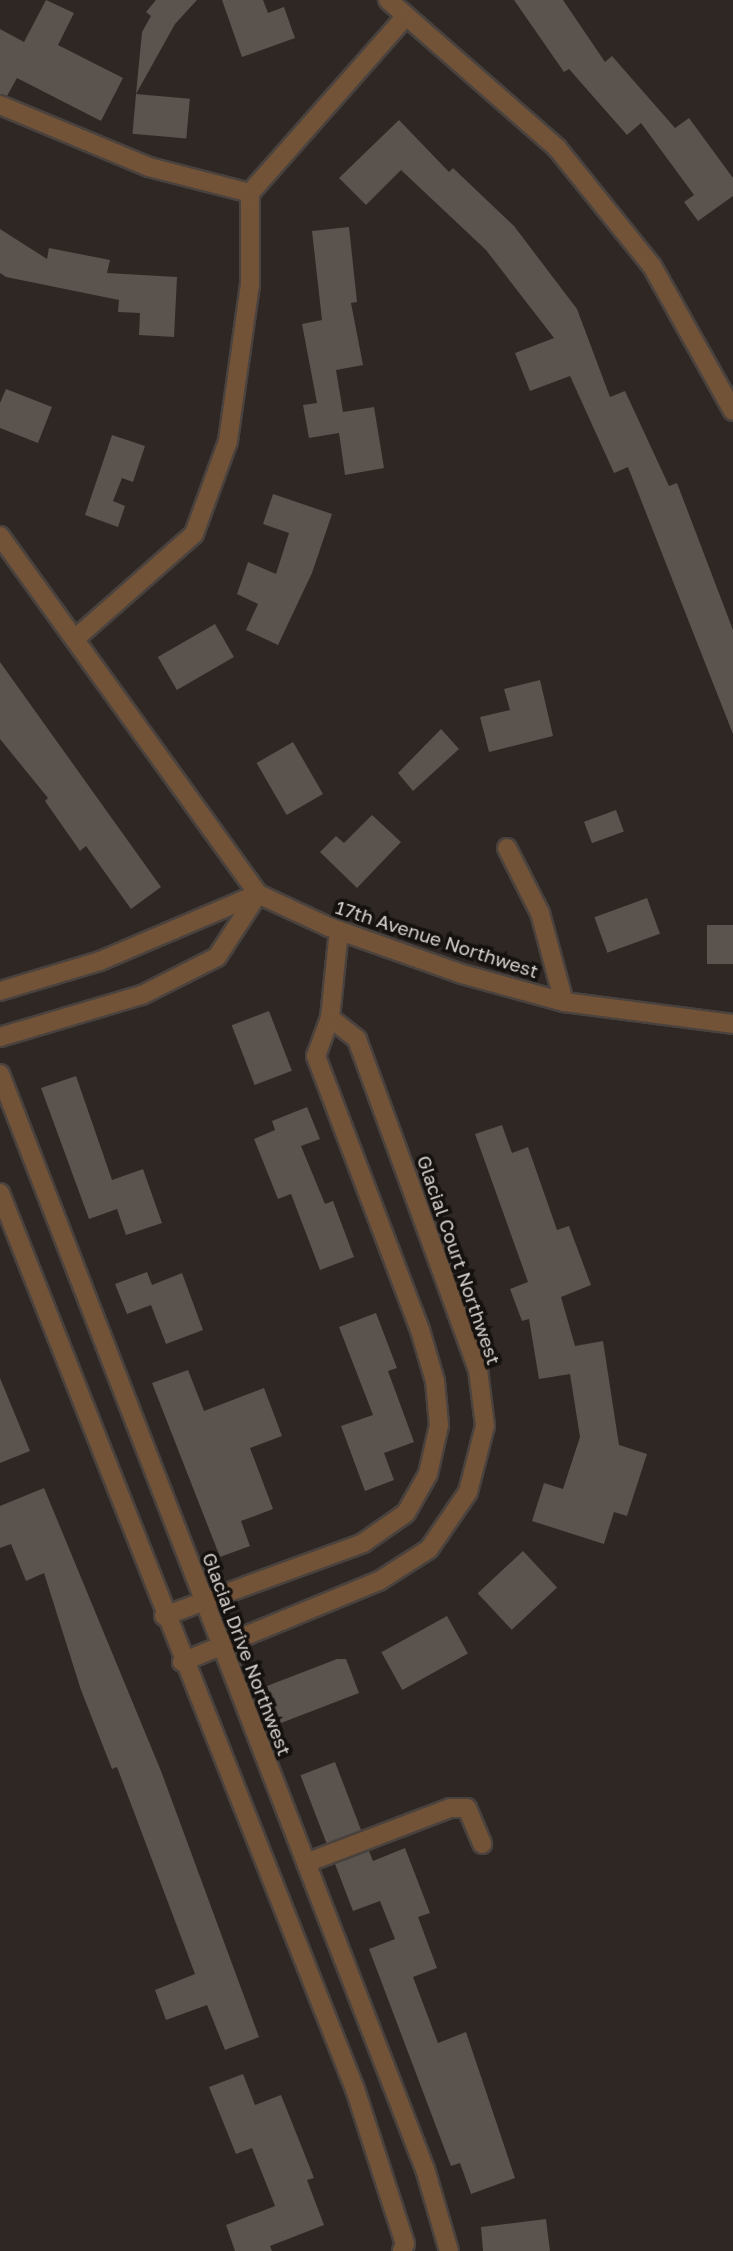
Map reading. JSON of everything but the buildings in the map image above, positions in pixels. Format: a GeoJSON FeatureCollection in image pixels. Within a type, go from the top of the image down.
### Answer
{"type":"FeatureCollection","features":[{"type":"Feature","properties":{"kind":"street"},"geometry":{"type":"LineString","coordinates":[[388,0],[557,148],[652,266],[733,411]]}},
{"type":"Feature","properties":{"kind":"street"},"geometry":{"type":"LineString","coordinates":[[76,638],[194,534],[228,441],[250,285],[250,194],[406,16]]}},
{"type":"Feature","properties":{"kind":"street"},"geometry":{"type":"LineString","coordinates":[[0,105],[149,167],[250,194]]}},
{"type":"Feature","properties":{"kind":"street"},"geometry":{"type":"LineString","coordinates":[[0,536],[258,894]]}},
{"type":"Feature","properties":{"kind":"street"},"geometry":{"type":"LineString","coordinates":[[507,848],[540,914],[564,1002]]}},
{"type":"Feature","properties":{"kind":"street"},"geometry":{"type":"LineString","coordinates":[[0,991],[124,952],[258,894]]}},
{"type":"Feature","properties":{"kind":"street"},"geometry":{"type":"LineString","coordinates":[[0,1037],[142,995],[217,957],[258,894]]}},
{"type":"Feature","properties":{"kind":"street","name":"17th Avenue Northwest"},"geometry":{"type":"LineString","coordinates":[[258,894],[338,930],[462,974],[564,1002],[733,1024]]}},
{"type":"Feature","properties":{"kind":"street"},"geometry":{"type":"LineString","coordinates":[[164,1616],[204,1599],[363,1543],[406,1513],[428,1474],[439,1424],[435,1381],[420,1330],[316,1056],[330,1018],[338,930]]}},
{"type":"Feature","properties":{"kind":"street","name":"Glacial Court Northwest"},"geometry":{"type":"LineString","coordinates":[[182,1662],[379,1581],[429,1549],[468,1492],[485,1426],[478,1370],[357,1040],[330,1018]]}},
{"type":"Feature","properties":{"kind":"street","name":"Glacial Drive Northwest"},"geometry":{"type":"LineString","coordinates":[[0,1074],[425,2169],[449,2251]]}},
{"type":"Feature","properties":{"kind":"street"},"geometry":{"type":"LineString","coordinates":[[0,1193],[182,1662],[355,2089],[405,2245],[402,2251]]}},
{"type":"Feature","properties":{"kind":"street"},"geometry":{"type":"LineString","coordinates":[[306,1863],[450,1808],[467,1808],[482,1844]]}}]}
